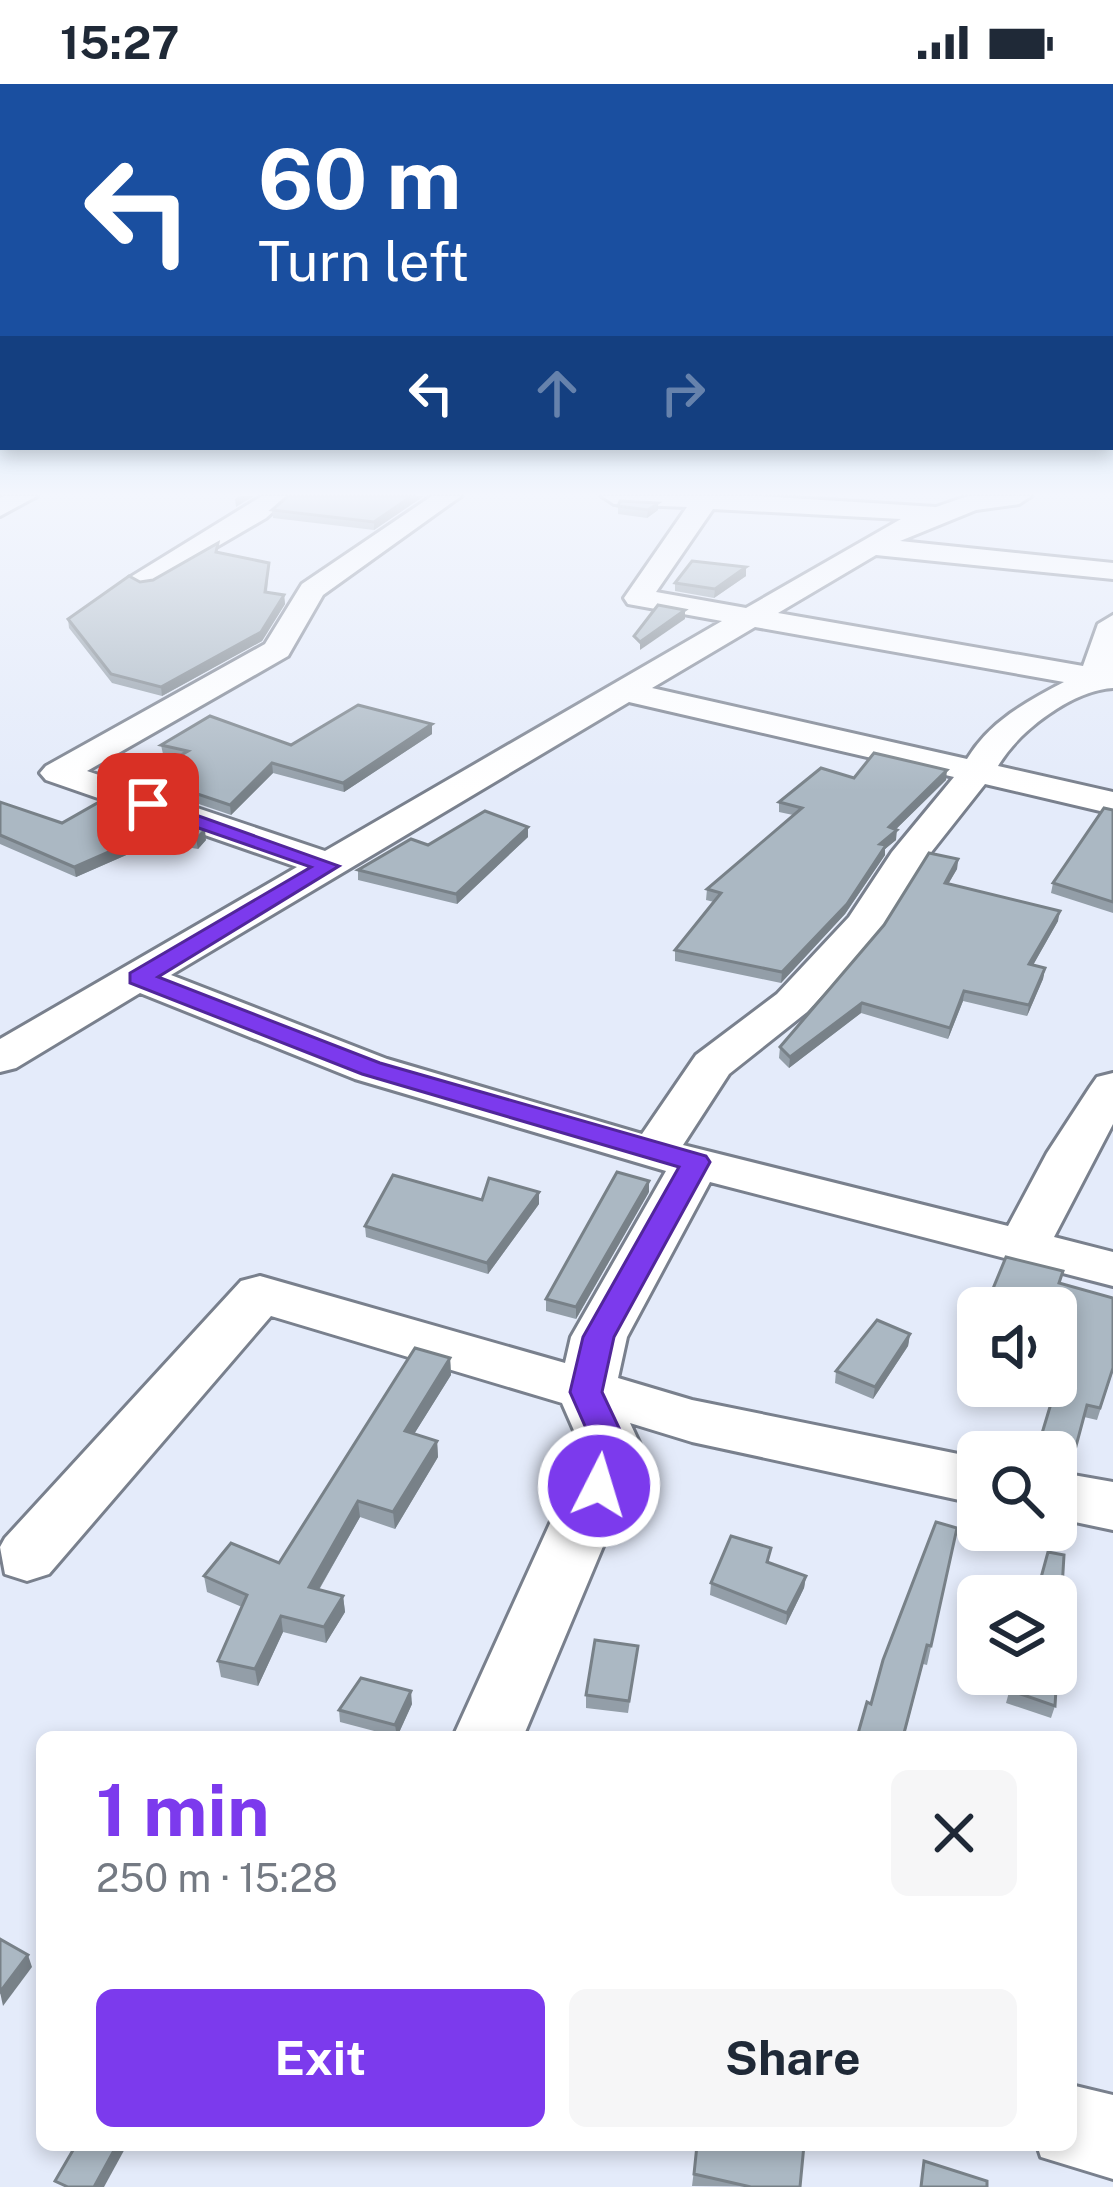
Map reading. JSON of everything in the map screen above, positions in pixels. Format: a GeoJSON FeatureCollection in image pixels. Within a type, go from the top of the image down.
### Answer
{"type":"FeatureCollection","features":[{"type":"Feature","properties":{"kind":"street"},"geometry":{"type":"LineString","coordinates":[[310,594],[277,650],[58,773],[328,866]]}},
{"type":"Feature","properties":{"kind":"street"},"geometry":{"type":"LineString","coordinates":[[640,594],[638,598],[750,619],[1104,679]]}},
{"type":"Feature","properties":{"kind":"street"},"geometry":{"type":"LineString","coordinates":[[0,1058],[791,594]]}},
{"type":"Feature","properties":{"kind":"street"},"geometry":{"type":"LineString","coordinates":[[1104,679],[1113,624]]}},
{"type":"Feature","properties":{"kind":"street"},"geometry":{"type":"LineString","coordinates":[[491,1731],[613,1451],[586,1392],[598,1337],[712,1065],[792,1003],[840,953],[992,746],[1025,716],[1104,679]]}},
{"type":"Feature","properties":{"kind":"street"},"geometry":{"type":"LineString","coordinates":[[621,691],[1113,803]]}},
{"type":"Feature","properties":{"kind":"street"},"geometry":{"type":"LineString","coordinates":[[139,978],[371,1069],[675,1158],[1113,1269]]}},
{"type":"Feature","properties":{"kind":"street"},"geometry":{"type":"LineString","coordinates":[[1023,1247],[1071,1153],[1113,1087]]}},
{"type":"Feature","properties":{"kind":"street"},"geometry":{"type":"LineString","coordinates":[[27,1556],[260,1294],[692,1421],[957,1477]]}},
{"type":"Feature","properties":{"kind":"street"},"geometry":{"type":"LineString","coordinates":[[1077,1499],[1113,1506]]}},
{"type":"Feature","properties":{"kind":"street"},"geometry":{"type":"LineString","coordinates":[[1077,2128],[1113,2137]]}},
{"type":"Feature","properties":{"kind":"building"},"geometry":{"type":"Polygon","coordinates":[[[103,594],[284,595],[261,632],[161,687],[111,674],[68,619],[103,594]]]}},
{"type":"Feature","properties":{"kind":"building"},"geometry":{"type":"Polygon","coordinates":[[[658,605],[685,610],[640,642],[634,636],[658,605]]]}},
{"type":"Feature","properties":{"kind":"building"},"geometry":{"type":"Polygon","coordinates":[[[358,705],[432,724],[343,783],[272,763],[230,805],[144,776],[188,751],[161,745],[210,716],[291,745],[358,705]]]}},
{"type":"Feature","properties":{"kind":"building"},"geometry":{"type":"Polygon","coordinates":[[[874,753],[947,770],[889,827],[897,830],[880,844],[886,845],[847,904],[782,972],[675,950],[721,893],[707,889],[802,808],[779,802],[821,768],[854,778],[874,753]]]}},
{"type":"Feature","properties":{"kind":"building"},"geometry":{"type":"Polygon","coordinates":[[[108,797],[205,830],[196,839],[154,832],[74,867],[0,835],[0,802],[62,823],[108,797]]]}},
{"type":"Feature","properties":{"kind":"building"},"geometry":{"type":"Polygon","coordinates":[[[1104,808],[1113,810],[1113,902],[1053,883],[1104,808]]]}},
{"type":"Feature","properties":{"kind":"building"},"geometry":{"type":"Polygon","coordinates":[[[485,811],[528,827],[456,894],[358,870],[411,839],[428,845],[485,811]]]}},
{"type":"Feature","properties":{"kind":"building"},"geometry":{"type":"Polygon","coordinates":[[[929,853],[958,859],[945,883],[1060,911],[1029,964],[1045,968],[1029,1005],[964,991],[950,1028],[862,1003],[790,1057],[780,1047],[884,925],[929,853]]]}},
{"type":"Feature","properties":{"kind":"building"},"geometry":{"type":"Polygon","coordinates":[[[617,1172],[649,1181],[576,1307],[546,1299],[617,1172]]]}},
{"type":"Feature","properties":{"kind":"building"},"geometry":{"type":"Polygon","coordinates":[[[393,1175],[482,1200],[489,1178],[539,1192],[487,1263],[365,1226],[393,1175]]]}},
{"type":"Feature","properties":{"kind":"building"},"geometry":{"type":"Polygon","coordinates":[[[1006,1257],[1063,1271],[1059,1283],[1073,1287],[994,1287],[1006,1257]]]}},
{"type":"Feature","properties":{"kind":"building"},"geometry":{"type":"Polygon","coordinates":[[[1077,1288],[1113,1298],[1113,1368],[1100,1408],[1087,1405],[1077,1442],[1077,1431],[1043,1431],[1050,1407],[1077,1407],[1077,1288]]]}},
{"type":"Feature","properties":{"kind":"building"},"geometry":{"type":"Polygon","coordinates":[[[877,1320],[910,1334],[875,1387],[836,1371],[877,1320]]]}},
{"type":"Feature","properties":{"kind":"building"},"geometry":{"type":"Polygon","coordinates":[[[415,1348],[450,1358],[405,1431],[437,1441],[393,1512],[358,1501],[309,1587],[343,1596],[324,1627],[281,1616],[255,1669],[218,1661],[247,1595],[204,1576],[231,1543],[279,1563],[415,1348]]]}},
{"type":"Feature","properties":{"kind":"building"},"geometry":{"type":"Polygon","coordinates":[[[936,1522],[957,1528],[931,1646],[927,1645],[905,1731],[859,1731],[867,1702],[871,1704],[936,1522]]]}},
{"type":"Feature","properties":{"kind":"building"},"geometry":{"type":"Polygon","coordinates":[[[731,1536],[771,1548],[767,1562],[806,1576],[787,1613],[711,1583],[731,1536]]]}},
{"type":"Feature","properties":{"kind":"building"},"geometry":{"type":"Polygon","coordinates":[[[1048,1552],[1064,1555],[1063,1575],[1042,1575],[1048,1552]]]}},
{"type":"Feature","properties":{"kind":"building"},"geometry":{"type":"Polygon","coordinates":[[[595,1640],[638,1646],[629,1701],[586,1695],[595,1640]]]}},
{"type":"Feature","properties":{"kind":"building"},"geometry":{"type":"Polygon","coordinates":[[[361,1678],[411,1691],[395,1725],[339,1710],[361,1678]]]}},
{"type":"Feature","properties":{"kind":"building"},"geometry":{"type":"Polygon","coordinates":[[[1023,1695],[1056,1695],[1055,1706],[1023,1695]]]}},
{"type":"Feature","properties":{"kind":"building"},"geometry":{"type":"Polygon","coordinates":[[[0,1939],[28,1955],[0,1992],[0,1939]]]}},
{"type":"Feature","properties":{"kind":"building"},"geometry":{"type":"Polygon","coordinates":[[[72,2151],[114,2151],[94,2187],[68,2187],[55,2181],[72,2151]]]}},
{"type":"Feature","properties":{"kind":"building"},"geometry":{"type":"Polygon","coordinates":[[[696,2151],[803,2151],[800,2187],[751,2187],[694,2174],[696,2151]]]}},
{"type":"Feature","properties":{"kind":"building"},"geometry":{"type":"Polygon","coordinates":[[[924,2161],[987,2181],[987,2187],[921,2187],[924,2161]]]}},
{"type":"Feature","properties":{"kind":"route"},"geometry":{"type":"LineString","coordinates":[[148,804],[328,866],[139,978],[371,1069],[696,1162],[598,1337],[586,1392],[613,1451],[599,1486]]}}]}
